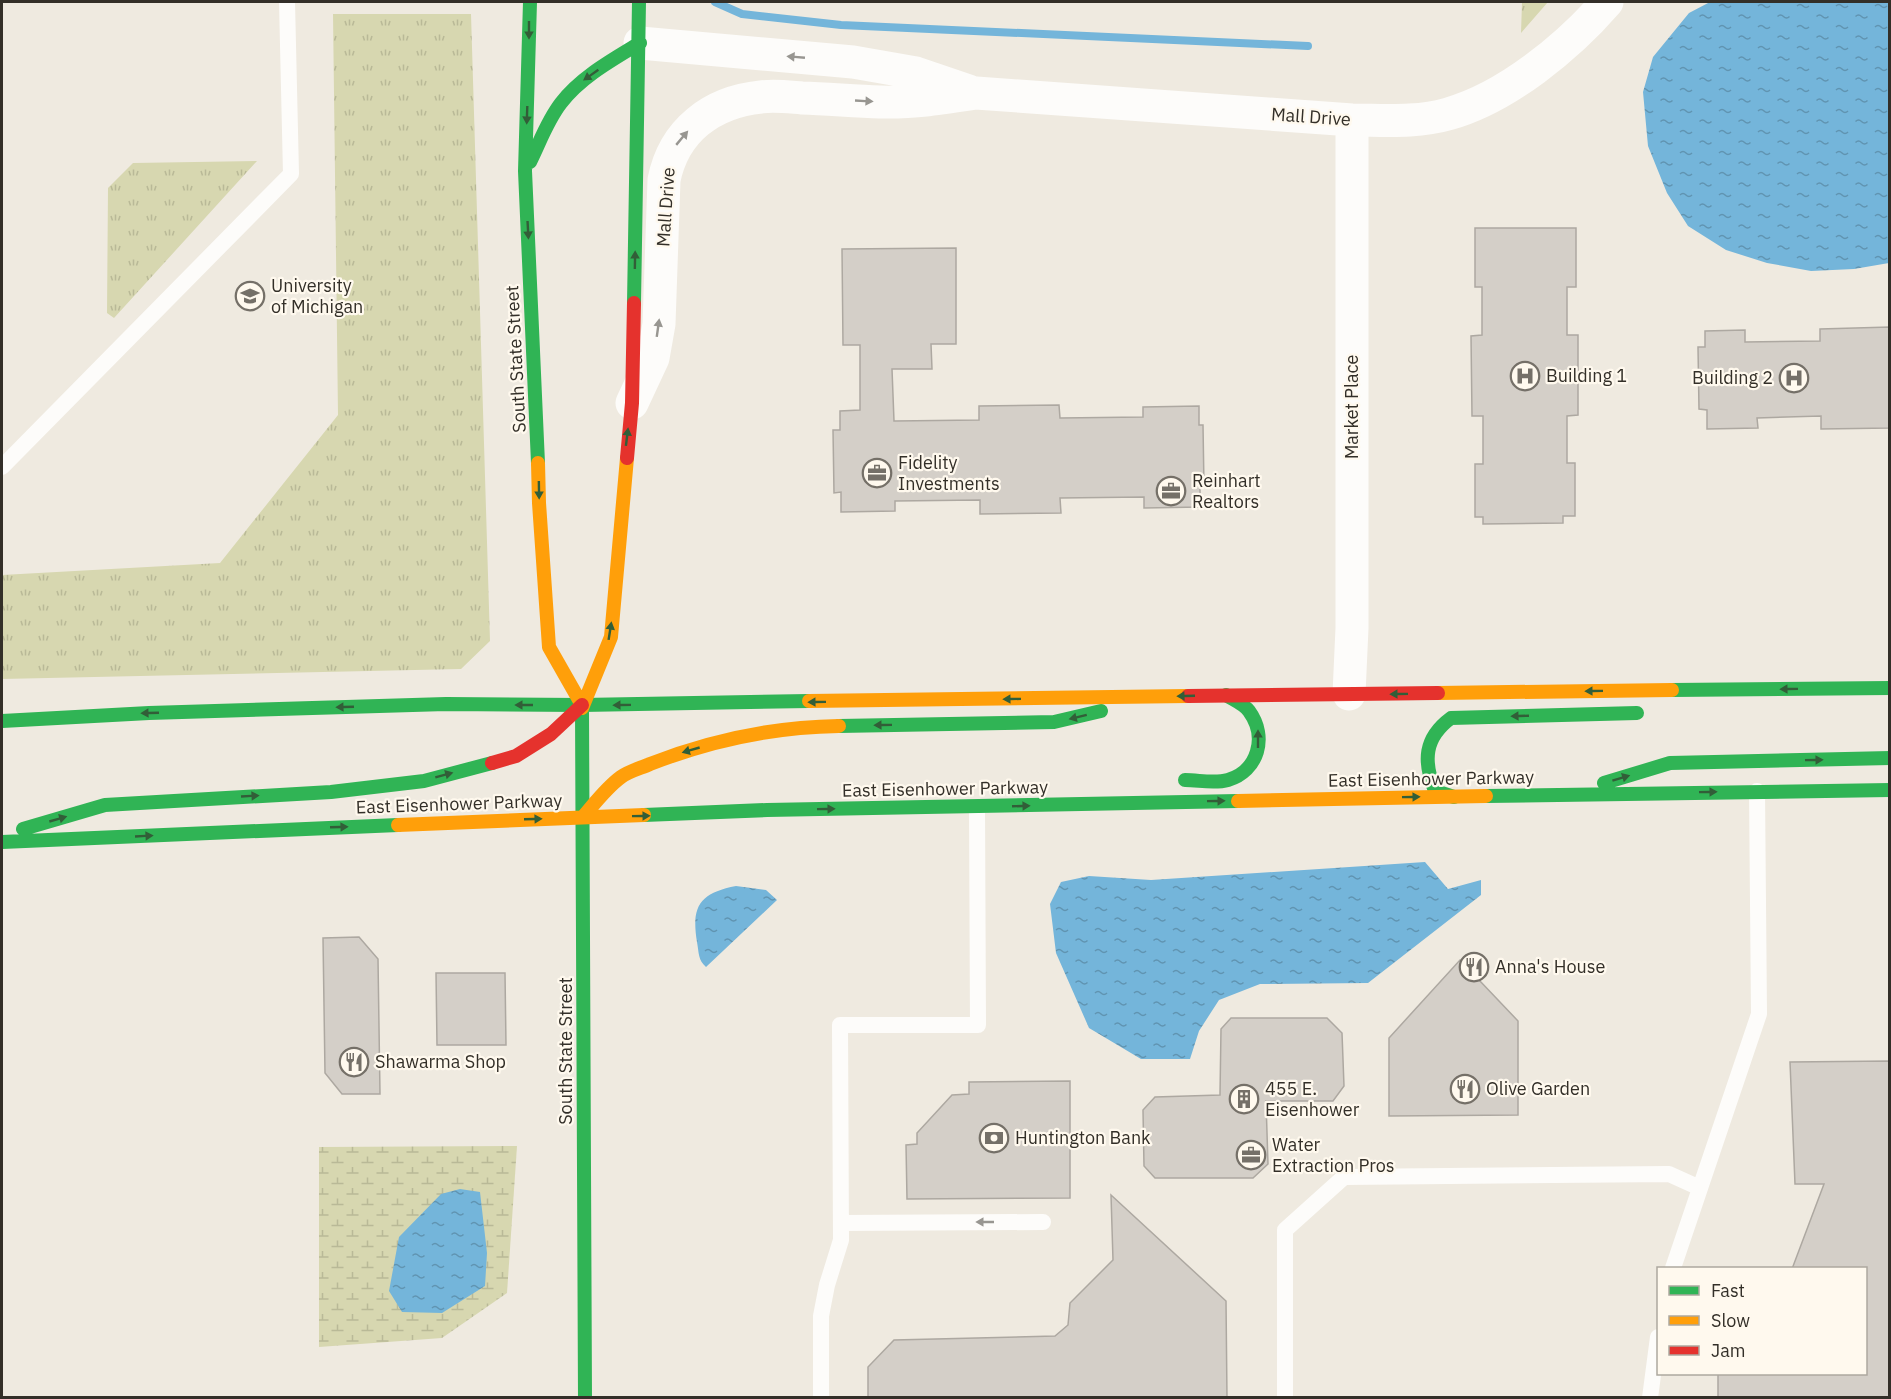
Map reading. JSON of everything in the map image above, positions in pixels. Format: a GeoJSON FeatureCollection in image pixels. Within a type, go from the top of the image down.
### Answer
{"type":"FeatureCollection","features":[{"type":"Feature","properties":{"kind":"main road","name":"South State Street"},"geometry":{"type":"LineString","coordinates":[[530,2],[525,171],[539,503],[549,647],[582,705]]}},
{"type":"Feature","properties":{"kind":"main road","name":"South State Street"},"geometry":{"type":"LineString","coordinates":[[585,1398],[582,705],[610,637],[632,403],[639,2]]}},
{"type":"Feature","properties":{"kind":"main road"},"geometry":{"type":"LineString","coordinates":[[525,171],[554,113],[568,96],[585,79],[640,43]]}},
{"type":"Feature","properties":{"kind":"main road"},"geometry":{"type":"LineString","coordinates":[[1794,704],[1849,688]]}},
{"type":"Feature","properties":{"kind":"main road"},"geometry":{"type":"LineString","coordinates":[[2,722],[149,713],[446,704],[582,705],[1890,688]]}},
{"type":"Feature","properties":{"kind":"main road"},"geometry":{"type":"LineString","coordinates":[[1168,781],[1227,780],[1248,771],[1258,756],[1259,731],[1248,710],[1226,695]]}},
{"type":"Feature","properties":{"kind":"main road"},"geometry":{"type":"LineString","coordinates":[[583,817],[607,788],[623,775],[671,756],[765,733],[822,726],[1054,722],[1155,698]]}},
{"type":"Feature","properties":{"kind":"main road"},"geometry":{"type":"LineString","coordinates":[[339,721],[446,704]]}},
{"type":"Feature","properties":{"kind":"main road"},"geometry":{"type":"LineString","coordinates":[[2,835],[105,805],[331,792],[424,780],[516,756],[551,734],[582,705]]}},
{"type":"Feature","properties":{"kind":"main road"},"geometry":{"type":"LineString","coordinates":[[1454,797],[1435,792],[1429,778],[1426,760],[1428,746],[1434,732],[1451,718],[1653,713]]}},
{"type":"Feature","properties":{"kind":"main road"},"geometry":{"type":"LineString","coordinates":[[1565,795],[1670,763],[1890,759]]}},
{"type":"Feature","properties":{"kind":"main road","name":"East Eisenhower Parkway"},"geometry":{"type":"LineString","coordinates":[[2,842],[767,810],[1890,790]]}},
{"type":"Feature","properties":{"kind":"main road"},"geometry":{"type":"LineString","coordinates":[[767,810],[818,795]]}},
{"type":"Feature","properties":{"kind":"street","name":"Mall Drive"},"geometry":{"type":"LineString","coordinates":[[632,403],[653,358],[658,324],[664,180],[667,164],[673,149],[685,134],[701,118],[720,108],[761,97],[883,102],[929,100],[976,93],[1352,120],[1414,120],[1448,114],[1497,94],[1542,64],[1607,2]]}},
{"type":"Feature","properties":{"kind":"street","name":"Mall Drive"},"geometry":{"type":"LineString","coordinates":[[640,43],[853,62],[916,73],[976,93]]}},
{"type":"Feature","properties":{"kind":"street","name":"Market Place"},"geometry":{"type":"LineString","coordinates":[[1349,694],[1352,628],[1352,120]]}},
{"type":"Feature","properties":{"kind":"lane"},"geometry":{"type":"LineString","coordinates":[[2,467],[291,174],[287,2]]}},
{"type":"Feature","properties":{"kind":"lane"},"geometry":{"type":"LineString","coordinates":[[1674,1267],[1759,1014],[1756,791]]}},
{"type":"Feature","properties":{"kind":"lane"},"geometry":{"type":"LineString","coordinates":[[821,1398],[821,1316],[827,1285],[841,1240],[840,1025],[978,1025],[977,807]]}},
{"type":"Feature","properties":{"kind":"lane"},"geometry":{"type":"LineString","coordinates":[[1285,1398],[1285,1230],[1344,1177],[1669,1174],[1700,1188]]}},
{"type":"Feature","properties":{"kind":"lane"},"geometry":{"type":"LineString","coordinates":[[841,1223],[1043,1222]]}},
{"type":"Feature","properties":{"kind":"lane"},"geometry":{"type":"LineString","coordinates":[[1650,1398],[1657,1351]]}},
{"type":"Feature","properties":{"kind":"green space"},"geometry":{"type":"Polygon","coordinates":[[[1522,2],[1548,2],[1521,33],[1522,2]]]}},
{"type":"Feature","properties":{"kind":"green space"},"geometry":{"type":"Polygon","coordinates":[[[333,14],[471,14],[490,641],[461,669],[2,679],[2,575],[220,563],[338,415],[333,14]]]}},
{"type":"Feature","properties":{"kind":"green space"},"geometry":{"type":"Polygon","coordinates":[[[257,161],[114,318],[107,313],[108,188],[133,163],[257,161]]]}},
{"type":"Feature","properties":{"kind":"green space"},"geometry":{"type":"Polygon","coordinates":[[[517,1146],[507,1293],[442,1338],[319,1347],[319,1147],[517,1146]]]}},
{"type":"Feature","properties":{"kind":"water"},"geometry":{"type":"Polygon","coordinates":[[[1710,2],[1889,2],[1889,263],[1854,269],[1811,271],[1767,263],[1726,250],[1688,226],[1667,193],[1648,146],[1643,92],[1653,57],[1689,13],[1710,2]]]}},
{"type":"Feature","properties":{"kind":"water"},"geometry":{"type":"Polygon","coordinates":[[[1425,862],[1448,889],[1481,880],[1481,895],[1368,983],[1260,984],[1219,1000],[1199,1031],[1190,1059],[1141,1059],[1089,1028],[1056,953],[1050,904],[1061,882],[1089,876],[1151,880],[1425,862]]]}},
{"type":"Feature","properties":{"kind":"water"},"geometry":{"type":"Polygon","coordinates":[[[736,886],[766,890],[777,900],[706,967],[699,953],[695,930],[697,910],[706,897],[736,886]]]}},
{"type":"Feature","properties":{"kind":"water"},"geometry":{"type":"Polygon","coordinates":[[[460,1189],[480,1192],[487,1253],[485,1286],[442,1313],[402,1312],[389,1291],[399,1237],[441,1194],[460,1189]]]}},
{"type":"Feature","properties":{"kind":"building","name":"Building 1"},"geometry":{"type":"Polygon","coordinates":[[[1475,228],[1576,228],[1576,287],[1567,287],[1567,335],[1578,335],[1578,415],[1567,416],[1567,463],[1575,463],[1575,516],[1563,516],[1563,523],[1483,524],[1483,517],[1475,517],[1475,464],[1483,464],[1483,416],[1472,416],[1471,336],[1482,335],[1482,287],[1475,287],[1475,228]]]}},
{"type":"Feature","properties":{"kind":"building"},"geometry":{"type":"Polygon","coordinates":[[[956,248],[956,344],[931,344],[932,369],[892,369],[894,421],[979,420],[979,406],[1059,405],[1060,418],[1143,417],[1143,407],[1199,406],[1199,425],[1203,425],[1204,487],[1200,487],[1200,507],[1144,508],[1144,497],[1060,498],[1061,513],[980,514],[980,500],[895,501],[895,511],[841,512],[841,492],[834,493],[833,430],[840,430],[840,411],[860,410],[860,345],[843,345],[842,249],[956,248]]]}},
{"type":"Feature","properties":{"kind":"building","name":"Building 2"},"geometry":{"type":"Polygon","coordinates":[[[1890,327],[1890,428],[1821,429],[1821,416],[1757,418],[1758,428],[1707,429],[1707,410],[1699,409],[1698,347],[1705,347],[1705,331],[1745,330],[1745,342],[1820,341],[1820,329],[1890,327]]]}},
{"type":"Feature","properties":{"kind":"building"},"geometry":{"type":"Polygon","coordinates":[[[359,937],[378,959],[380,1094],[342,1094],[325,1073],[323,938],[359,937]]]}},
{"type":"Feature","properties":{"kind":"building"},"geometry":{"type":"Polygon","coordinates":[[[1460,960],[1518,1021],[1518,1115],[1389,1116],[1389,1038],[1460,960]]]}},
{"type":"Feature","properties":{"kind":"building"},"geometry":{"type":"Polygon","coordinates":[[[436,973],[505,973],[506,1045],[437,1045],[436,973]]]}},
{"type":"Feature","properties":{"kind":"building","name":"455 E. Eisenhower"},"geometry":{"type":"Polygon","coordinates":[[[1231,1018],[1327,1018],[1342,1033],[1344,1086],[1333,1101],[1266,1101],[1268,1164],[1253,1178],[1155,1178],[1144,1166],[1143,1110],[1155,1097],[1220,1095],[1221,1029],[1231,1018]]]}},
{"type":"Feature","properties":{"kind":"building"},"geometry":{"type":"Polygon","coordinates":[[[1890,1061],[1890,1398],[1718,1398],[1718,1375],[1867,1375],[1867,1267],[1793,1267],[1824,1184],[1795,1184],[1790,1062],[1890,1061]]]}},
{"type":"Feature","properties":{"kind":"building","name":"Huntington Bank"},"geometry":{"type":"Polygon","coordinates":[[[1070,1081],[1070,1198],[907,1199],[906,1145],[917,1144],[917,1133],[952,1095],[969,1094],[969,1082],[1070,1081]]]}},
{"type":"Feature","properties":{"kind":"building"},"geometry":{"type":"Polygon","coordinates":[[[1111,1195],[1226,1301],[1227,1398],[868,1398],[868,1367],[894,1340],[1055,1336],[1068,1325],[1070,1303],[1113,1260],[1111,1195]]]}},
{"type":"Feature","properties":{"kind":"waterway"},"geometry":{"type":"LineString","coordinates":[[715,2],[742,14],[841,25],[1308,46]]}},
{"type":"Feature","properties":{"kind":"traffic: fast"},"geometry":{"type":"LineString","coordinates":[[530,2],[525,171],[538,463]]}},
{"type":"Feature","properties":{"kind":"traffic: fast"},"geometry":{"type":"LineString","coordinates":[[634,303],[639,2]]}},
{"type":"Feature","properties":{"kind":"traffic: fast"},"geometry":{"type":"LineString","coordinates":[[530,162],[552,117],[569,94],[598,70],[640,43]]}},
{"type":"Feature","properties":{"kind":"traffic: fast"},"geometry":{"type":"LineString","coordinates":[[1672,690],[1890,688]]}},
{"type":"Feature","properties":{"kind":"traffic: fast"},"geometry":{"type":"LineString","coordinates":[[1185,780],[1212,782],[1228,780],[1238,776],[1253,761],[1259,742],[1255,721],[1244,706],[1226,695]]}},
{"type":"Feature","properties":{"kind":"traffic: fast"},"geometry":{"type":"LineString","coordinates":[[2,721],[149,713],[446,704],[582,705],[809,701]]}},
{"type":"Feature","properties":{"kind":"traffic: fast"},"geometry":{"type":"LineString","coordinates":[[582,708],[585,1398]]}},
{"type":"Feature","properties":{"kind":"traffic: fast"},"geometry":{"type":"LineString","coordinates":[[839,726],[1054,722],[1101,711]]}},
{"type":"Feature","properties":{"kind":"traffic: fast"},"geometry":{"type":"LineString","coordinates":[[1454,797],[1435,791],[1428,760],[1428,751],[1435,734],[1451,718],[1637,713]]}},
{"type":"Feature","properties":{"kind":"traffic: fast"},"geometry":{"type":"LineString","coordinates":[[1604,783],[1670,763],[1890,758]]}},
{"type":"Feature","properties":{"kind":"traffic: fast"},"geometry":{"type":"LineString","coordinates":[[23,829],[105,805],[331,792],[424,781],[492,763]]}},
{"type":"Feature","properties":{"kind":"traffic: fast"},"geometry":{"type":"LineString","coordinates":[[1486,796],[1890,790]]}},
{"type":"Feature","properties":{"kind":"traffic: fast"},"geometry":{"type":"LineString","coordinates":[[644,815],[767,810],[1238,801]]}},
{"type":"Feature","properties":{"kind":"traffic: fast"},"geometry":{"type":"LineString","coordinates":[[2,842],[398,825]]}},
{"type":"Feature","properties":{"kind":"traffic: slow"},"geometry":{"type":"LineString","coordinates":[[582,708],[611,637],[627,458]]}},
{"type":"Feature","properties":{"kind":"traffic: slow"},"geometry":{"type":"LineString","coordinates":[[538,463],[549,647],[582,705]]}},
{"type":"Feature","properties":{"kind":"traffic: slow"},"geometry":{"type":"LineString","coordinates":[[1438,693],[1672,690]]}},
{"type":"Feature","properties":{"kind":"traffic: slow"},"geometry":{"type":"LineString","coordinates":[[809,701],[1188,696]]}},
{"type":"Feature","properties":{"kind":"traffic: slow"},"geometry":{"type":"LineString","coordinates":[[583,817],[621,777],[672,756],[695,748],[767,732],[839,726]]}},
{"type":"Feature","properties":{"kind":"traffic: slow"},"geometry":{"type":"LineString","coordinates":[[1238,801],[1486,796]]}},
{"type":"Feature","properties":{"kind":"traffic: slow"},"geometry":{"type":"LineString","coordinates":[[398,825],[644,815]]}},
{"type":"Feature","properties":{"kind":"traffic: jam"},"geometry":{"type":"LineString","coordinates":[[627,458],[632,403],[634,303]]}},
{"type":"Feature","properties":{"kind":"traffic: jam"},"geometry":{"type":"LineString","coordinates":[[1188,696],[1438,693]]}},
{"type":"Feature","properties":{"kind":"traffic: jam"},"geometry":{"type":"LineString","coordinates":[[492,763],[516,756],[551,734],[582,705]]}},
{"type":"Feature","properties":{"kind":"place","name":"University of Michigan"},"geometry":{"type":"Point","coordinates":[250,296]}},
{"type":"Feature","properties":{"kind":"place","name":"Building 1"},"geometry":{"type":"Point","coordinates":[1525,376]}},
{"type":"Feature","properties":{"kind":"place","name":"Building 2"},"geometry":{"type":"Point","coordinates":[1794,378]}},
{"type":"Feature","properties":{"kind":"place","name":"Fidelity Investments"},"geometry":{"type":"Point","coordinates":[877,473]}},
{"type":"Feature","properties":{"kind":"place","name":"Reinhart Realtors"},"geometry":{"type":"Point","coordinates":[1171,491]}},
{"type":"Feature","properties":{"kind":"place","name":"Anna's House"},"geometry":{"type":"Point","coordinates":[1474,967]}},
{"type":"Feature","properties":{"kind":"place","name":"Shawarma Shop"},"geometry":{"type":"Point","coordinates":[354,1062]}},
{"type":"Feature","properties":{"kind":"place","name":"Olive Garden"},"geometry":{"type":"Point","coordinates":[1465,1089]}},
{"type":"Feature","properties":{"kind":"place","name":"455 E. Eisenhower"},"geometry":{"type":"Point","coordinates":[1244,1099]}},
{"type":"Feature","properties":{"kind":"place","name":"Huntington Bank"},"geometry":{"type":"Point","coordinates":[994,1138]}},
{"type":"Feature","properties":{"kind":"place","name":"Water Extraction Pros"},"geometry":{"type":"Point","coordinates":[1251,1155]}}]}
